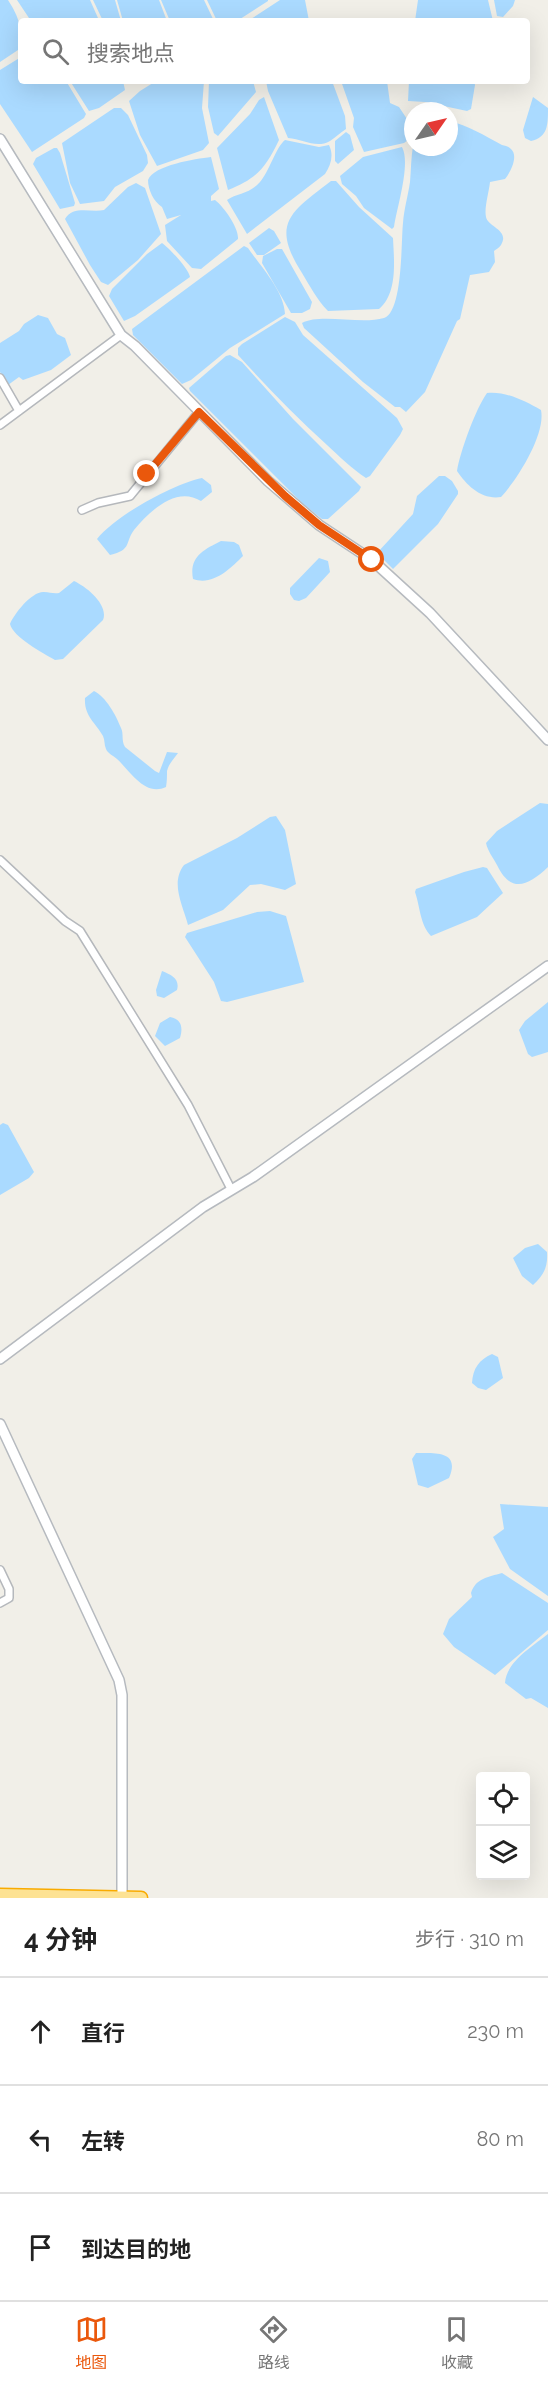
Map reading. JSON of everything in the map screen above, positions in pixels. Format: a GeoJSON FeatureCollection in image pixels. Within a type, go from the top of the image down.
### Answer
{"type":"FeatureCollection","features":[{"type":"Feature","properties":{"kind":"highway"},"geometry":{"type":"LineString","coordinates":[[0,1895],[141,1898]]}},
{"type":"Feature","properties":{"kind":"street"},"geometry":{"type":"LineString","coordinates":[[0,139],[121,335],[135,346],[285,496],[319,525],[372,560],[430,613],[548,740]]}},
{"type":"Feature","properties":{"kind":"street"},"geometry":{"type":"LineString","coordinates":[[0,425],[121,335]]}},
{"type":"Feature","properties":{"kind":"street"},"geometry":{"type":"LineString","coordinates":[[0,378],[19,411]]}},
{"type":"Feature","properties":{"kind":"street"},"geometry":{"type":"LineString","coordinates":[[82,510],[98,503],[130,496],[199,412]]}},
{"type":"Feature","properties":{"kind":"street"},"geometry":{"type":"LineString","coordinates":[[0,860],[64,921],[80,931],[188,1105],[231,1190]]}},
{"type":"Feature","properties":{"kind":"street"},"geometry":{"type":"LineString","coordinates":[[0,1359],[203,1208],[253,1177],[548,966]]}},
{"type":"Feature","properties":{"kind":"street"},"geometry":{"type":"LineString","coordinates":[[0,1424],[119,1680],[122,1695],[122,1898]]}},
{"type":"Feature","properties":{"kind":"street"},"geometry":{"type":"LineString","coordinates":[[0,1570],[9,1589],[9,1598],[0,1602]]}},
{"type":"Feature","properties":{"kind":"water"},"geometry":{"type":"Polygon","coordinates":[[[0,0],[8,0],[18,21],[18,50],[0,62],[0,0]]]}},
{"type":"Feature","properties":{"kind":"water"},"geometry":{"type":"Polygon","coordinates":[[[17,0],[90,0],[98,18],[29,18],[17,0]]]}},
{"type":"Feature","properties":{"kind":"water"},"geometry":{"type":"Polygon","coordinates":[[[93,0],[115,0],[120,18],[102,18],[93,0]]]}},
{"type":"Feature","properties":{"kind":"water"},"geometry":{"type":"Polygon","coordinates":[[[117,0],[159,0],[166,18],[122,18],[117,0]]]}},
{"type":"Feature","properties":{"kind":"water"},"geometry":{"type":"Polygon","coordinates":[[[161,0],[204,0],[213,18],[169,18],[161,0]]]}},
{"type":"Feature","properties":{"kind":"water"},"geometry":{"type":"Polygon","coordinates":[[[207,0],[268,0],[242,18],[216,18],[207,0]]]}},
{"type":"Feature","properties":{"kind":"water"},"geometry":{"type":"Polygon","coordinates":[[[280,0],[305,0],[308,18],[253,18],[280,0]]]}},
{"type":"Feature","properties":{"kind":"water"},"geometry":{"type":"Polygon","coordinates":[[[418,0],[488,0],[492,18],[415,18],[418,0]]]}},
{"type":"Feature","properties":{"kind":"water"},"geometry":{"type":"Polygon","coordinates":[[[494,0],[515,0],[513,6],[503,17],[497,16],[494,0]]]}},
{"type":"Feature","properties":{"kind":"water"},"geometry":{"type":"Polygon","coordinates":[[[18,59],[18,84],[68,84],[86,114],[84,118],[32,152],[0,104],[0,70],[18,59]]]}},
{"type":"Feature","properties":{"kind":"water"},"geometry":{"type":"Polygon","coordinates":[[[72,84],[124,84],[125,90],[99,108],[89,111],[72,84]]]}},
{"type":"Feature","properties":{"kind":"water"},"geometry":{"type":"Polygon","coordinates":[[[151,84],[204,84],[202,108],[209,143],[203,150],[157,166],[140,135],[129,101],[151,84]]]}},
{"type":"Feature","properties":{"kind":"water"},"geometry":{"type":"Polygon","coordinates":[[[209,84],[254,84],[256,92],[218,136],[214,133],[208,107],[209,84]]]}},
{"type":"Feature","properties":{"kind":"water"},"geometry":{"type":"Polygon","coordinates":[[[267,84],[333,84],[345,116],[346,129],[330,141],[320,144],[288,138],[267,84]]]}},
{"type":"Feature","properties":{"kind":"water"},"geometry":{"type":"Polygon","coordinates":[[[342,84],[387,84],[390,103],[399,107],[404,114],[404,143],[364,152],[353,127],[354,118],[342,84]]]}},
{"type":"Feature","properties":{"kind":"water"},"geometry":{"type":"Polygon","coordinates":[[[409,84],[475,84],[471,109],[467,111],[458,109],[458,102],[408,101],[409,84]]]}},
{"type":"Feature","properties":{"kind":"water"},"geometry":{"type":"Polygon","coordinates":[[[264,97],[279,140],[260,171],[228,190],[217,148],[264,97]]]}},
{"type":"Feature","properties":{"kind":"water"},"geometry":{"type":"Polygon","coordinates":[[[533,97],[548,108],[548,120],[541,137],[531,141],[525,138],[523,130],[533,97]]]}},
{"type":"Feature","properties":{"kind":"water"},"geometry":{"type":"Polygon","coordinates":[[[114,108],[121,108],[128,115],[147,155],[148,163],[143,171],[115,187],[104,201],[80,204],[70,183],[62,143],[114,108]]]}},
{"type":"Feature","properties":{"kind":"water"},"geometry":{"type":"Polygon","coordinates":[[[458,124],[509,147],[513,152],[513,164],[505,179],[490,182],[486,205],[486,217],[503,236],[500,246],[494,251],[495,262],[489,272],[470,275],[460,319],[457,321],[425,392],[406,412],[400,407],[395,407],[363,382],[304,328],[302,323],[320,319],[375,320],[384,318],[390,313],[398,290],[404,218],[412,156],[458,156],[458,124]]]}},
{"type":"Feature","properties":{"kind":"water"},"geometry":{"type":"Polygon","coordinates":[[[346,132],[350,135],[354,150],[338,164],[335,161],[335,141],[346,132]]]}},
{"type":"Feature","properties":{"kind":"water"},"geometry":{"type":"Polygon","coordinates":[[[285,140],[319,147],[329,145],[332,156],[329,167],[325,174],[247,234],[227,200],[252,189],[260,182],[285,140]]]}},
{"type":"Feature","properties":{"kind":"water"},"geometry":{"type":"Polygon","coordinates":[[[402,147],[404,175],[392,229],[364,208],[356,196],[342,184],[340,176],[363,157],[402,147]]]}},
{"type":"Feature","properties":{"kind":"water"},"geometry":{"type":"Polygon","coordinates":[[[57,148],[60,153],[74,206],[60,209],[33,164],[36,158],[57,148]]]}},
{"type":"Feature","properties":{"kind":"water"},"geometry":{"type":"Polygon","coordinates":[[[211,157],[219,189],[211,196],[211,201],[215,200],[219,203],[234,224],[238,239],[201,269],[192,268],[167,241],[165,225],[181,215],[167,219],[162,207],[152,195],[148,180],[158,170],[166,167],[211,157]]]}},
{"type":"Feature","properties":{"kind":"water"},"geometry":{"type":"Polygon","coordinates":[[[331,181],[336,181],[359,207],[393,238],[394,276],[389,294],[379,309],[328,311],[314,293],[292,256],[287,242],[290,220],[305,201],[331,181]]]}},
{"type":"Feature","properties":{"kind":"water"},"geometry":{"type":"Polygon","coordinates":[[[136,183],[145,188],[161,234],[138,260],[108,285],[101,282],[65,219],[77,211],[104,210],[128,187],[136,183]]]}},
{"type":"Feature","properties":{"kind":"water"},"geometry":{"type":"Polygon","coordinates":[[[269,228],[274,231],[281,243],[264,255],[257,255],[249,243],[269,228]]]}},
{"type":"Feature","properties":{"kind":"water"},"geometry":{"type":"Polygon","coordinates":[[[162,243],[183,264],[190,277],[135,316],[124,321],[109,296],[112,289],[147,254],[162,243]]]}},
{"type":"Feature","properties":{"kind":"water"},"geometry":{"type":"Polygon","coordinates":[[[244,246],[248,248],[276,288],[284,305],[285,314],[230,348],[191,380],[182,384],[133,335],[132,329],[244,246]]]}},
{"type":"Feature","properties":{"kind":"water"},"geometry":{"type":"Polygon","coordinates":[[[282,249],[312,302],[310,309],[302,313],[291,313],[262,263],[263,256],[282,249]]]}},
{"type":"Feature","properties":{"kind":"water"},"geometry":{"type":"Polygon","coordinates":[[[38,315],[48,318],[57,334],[65,338],[71,355],[51,370],[23,380],[19,377],[8,385],[0,372],[0,343],[38,315]]]}},
{"type":"Feature","properties":{"kind":"water"},"geometry":{"type":"Polygon","coordinates":[[[285,317],[295,322],[303,335],[397,418],[403,429],[370,476],[366,478],[341,458],[292,412],[238,355],[238,348],[242,344],[285,317]]]}},
{"type":"Feature","properties":{"kind":"water"},"geometry":{"type":"Polygon","coordinates":[[[230,355],[242,362],[293,419],[361,487],[328,519],[322,519],[302,503],[190,391],[189,388],[230,355]]]}},
{"type":"Feature","properties":{"kind":"water"},"geometry":{"type":"Polygon","coordinates":[[[487,393],[508,395],[541,410],[535,444],[515,480],[501,497],[481,494],[465,482],[457,471],[469,430],[487,393]]]}},
{"type":"Feature","properties":{"kind":"water"},"geometry":{"type":"Polygon","coordinates":[[[439,476],[445,476],[452,481],[458,494],[438,524],[393,569],[377,553],[413,514],[417,496],[439,476]]]}},
{"type":"Feature","properties":{"kind":"water"},"geometry":{"type":"Polygon","coordinates":[[[202,478],[211,485],[212,492],[201,501],[182,496],[164,503],[140,523],[122,551],[110,555],[97,539],[105,530],[145,502],[190,481],[202,478]]]}},
{"type":"Feature","properties":{"kind":"water"},"geometry":{"type":"Polygon","coordinates":[[[221,541],[234,542],[239,545],[243,556],[221,575],[200,581],[193,579],[192,571],[195,560],[203,551],[221,541]]]}},
{"type":"Feature","properties":{"kind":"water"},"geometry":{"type":"Polygon","coordinates":[[[319,558],[328,561],[330,572],[306,598],[299,601],[294,600],[290,594],[290,588],[319,558]]]}},
{"type":"Feature","properties":{"kind":"water"},"geometry":{"type":"Polygon","coordinates":[[[74,581],[96,597],[103,608],[103,620],[63,659],[55,660],[22,639],[10,624],[19,609],[34,595],[44,592],[59,593],[74,581]]]}},
{"type":"Feature","properties":{"kind":"water"},"geometry":{"type":"Polygon","coordinates":[[[94,691],[103,697],[113,712],[122,730],[125,747],[155,771],[159,773],[167,752],[178,753],[168,768],[166,787],[151,789],[145,786],[107,751],[103,736],[86,710],[85,698],[94,691]]]}},
{"type":"Feature","properties":{"kind":"water"},"geometry":{"type":"Polygon","coordinates":[[[540,803],[548,804],[548,867],[534,879],[520,884],[514,883],[502,874],[486,843],[497,831],[540,803]]]}},
{"type":"Feature","properties":{"kind":"water"},"geometry":{"type":"Polygon","coordinates":[[[276,816],[285,830],[296,884],[285,890],[261,884],[250,885],[223,910],[188,925],[178,887],[178,879],[184,865],[237,838],[270,817],[276,816]]]}},
{"type":"Feature","properties":{"kind":"water"},"geometry":{"type":"Polygon","coordinates":[[[483,867],[487,868],[503,893],[477,917],[431,936],[422,921],[416,889],[483,867]]]}},
{"type":"Feature","properties":{"kind":"water"},"geometry":{"type":"Polygon","coordinates":[[[270,911],[286,916],[304,982],[227,1002],[221,1001],[214,982],[185,937],[187,933],[257,912],[270,911]]]}},
{"type":"Feature","properties":{"kind":"water"},"geometry":{"type":"Polygon","coordinates":[[[162,971],[174,978],[178,986],[177,990],[164,998],[157,996],[156,990],[162,971]]]}},
{"type":"Feature","properties":{"kind":"water"},"geometry":{"type":"Polygon","coordinates":[[[548,1002],[548,1052],[532,1057],[528,1054],[519,1030],[525,1021],[548,1002]]]}},
{"type":"Feature","properties":{"kind":"water"},"geometry":{"type":"Polygon","coordinates":[[[170,1017],[179,1022],[181,1034],[180,1038],[165,1046],[155,1036],[160,1023],[170,1017]]]}},
{"type":"Feature","properties":{"kind":"water"},"geometry":{"type":"Polygon","coordinates":[[[3,1123],[8,1125],[34,1172],[29,1178],[0,1195],[0,1125],[3,1123]]]}},
{"type":"Feature","properties":{"kind":"water"},"geometry":{"type":"Polygon","coordinates":[[[538,1244],[547,1252],[547,1262],[543,1274],[533,1285],[522,1276],[513,1258],[525,1248],[538,1244]]]}},
{"type":"Feature","properties":{"kind":"water"},"geometry":{"type":"Polygon","coordinates":[[[492,1354],[498,1357],[503,1378],[486,1390],[478,1388],[472,1383],[475,1369],[480,1362],[492,1354]]]}},
{"type":"Feature","properties":{"kind":"water"},"geometry":{"type":"Polygon","coordinates":[[[416,1453],[438,1454],[449,1458],[452,1469],[449,1478],[428,1488],[418,1485],[412,1459],[416,1453]]]}},
{"type":"Feature","properties":{"kind":"water"},"geometry":{"type":"Polygon","coordinates":[[[500,1504],[548,1507],[548,1596],[510,1569],[493,1537],[504,1529],[500,1504]]]}},
{"type":"Feature","properties":{"kind":"water"},"geometry":{"type":"Polygon","coordinates":[[[502,1573],[548,1603],[548,1630],[495,1675],[454,1647],[443,1634],[449,1619],[472,1597],[471,1593],[476,1584],[483,1579],[502,1573]]]}},
{"type":"Feature","properties":{"kind":"water"},"geometry":{"type":"Polygon","coordinates":[[[548,1634],[548,1708],[531,1698],[526,1699],[505,1683],[515,1661],[548,1634]]]}},
{"type":"Feature","properties":{"kind":"route"},"geometry":{"type":"LineString","coordinates":[[147,474],[199,412],[285,496],[319,525],[372,560]]}}]}
